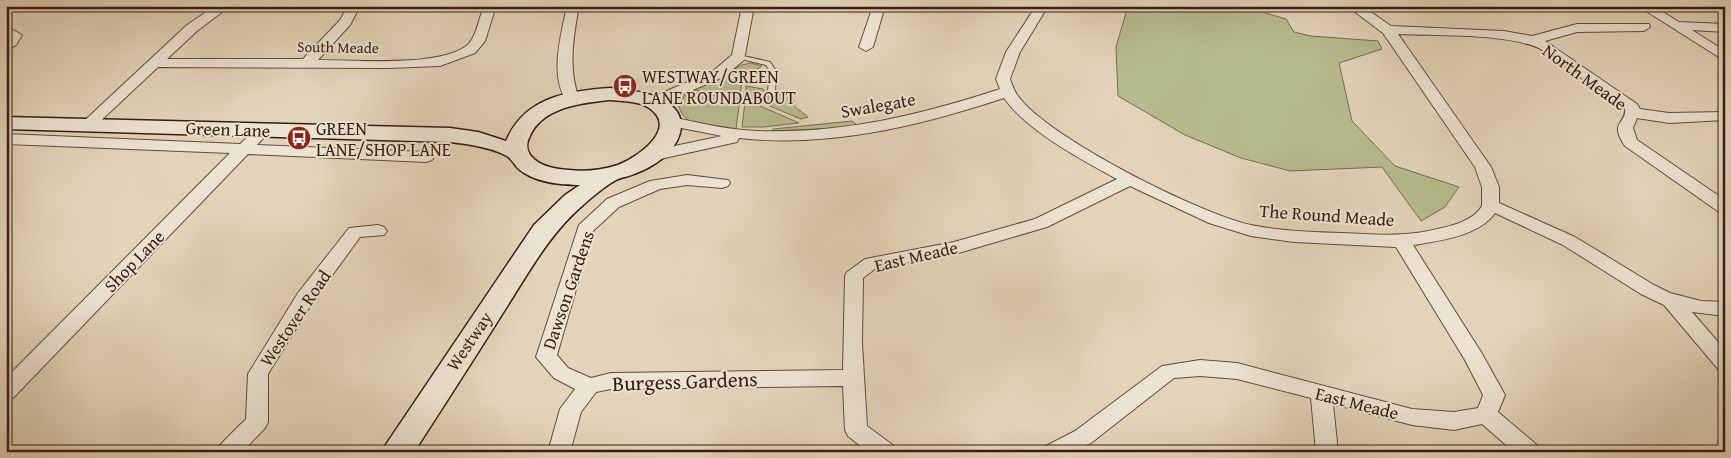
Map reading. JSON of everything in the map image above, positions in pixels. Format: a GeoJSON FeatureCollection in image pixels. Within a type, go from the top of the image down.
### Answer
{"type":"FeatureCollection","features":[{"type":"Feature","properties":{"kind":"main road"},"geometry":{"type":"LineString","coordinates":[[610,94],[628,95],[653,102],[664,110],[671,122],[669,136],[661,148],[651,156],[628,169],[609,174],[574,178],[545,173],[525,163],[517,152],[518,134],[533,117],[551,107],[572,99],[610,94]]}},
{"type":"Feature","properties":{"kind":"main road","name":"Green Lane"},"geometry":{"type":"LineString","coordinates":[[450,135],[506,125],[533,117]]}},
{"type":"Feature","properties":{"kind":"main road","name":"Green Lane"},"geometry":{"type":"LineString","coordinates":[[6,123],[450,135],[478,139],[517,152]]}},
{"type":"Feature","properties":{"kind":"main road","name":"Westway"},"geometry":{"type":"LineString","coordinates":[[543,231],[549,214],[550,200],[545,173]]}},
{"type":"Feature","properties":{"kind":"main road","name":"Westway"},"geometry":{"type":"LineString","coordinates":[[397,452],[543,231],[574,200],[609,174]]}},
{"type":"Feature","properties":{"kind":"street"},"geometry":{"type":"LineString","coordinates":[[88,125],[192,28],[224,6]]}},
{"type":"Feature","properties":{"kind":"street"},"geometry":{"type":"LineString","coordinates":[[307,63],[345,22],[354,6]]}},
{"type":"Feature","properties":{"kind":"street","name":"South Meade"},"geometry":{"type":"LineString","coordinates":[[155,63],[388,64],[440,62],[470,50],[478,41],[490,6]]}},
{"type":"Feature","properties":{"kind":"street"},"geometry":{"type":"LineString","coordinates":[[572,99],[566,82],[565,56],[573,6]]}},
{"type":"Feature","properties":{"kind":"street"},"geometry":{"type":"LineString","coordinates":[[653,102],[718,74],[739,57],[748,6]]}},
{"type":"Feature","properties":{"kind":"street"},"geometry":{"type":"LineString","coordinates":[[866,48],[880,6]]}},
{"type":"Feature","properties":{"kind":"street"},"geometry":{"type":"LineString","coordinates":[[1007,92],[1003,80],[1007,65],[1042,6]]}},
{"type":"Feature","properties":{"kind":"street"},"geometry":{"type":"LineString","coordinates":[[1353,6],[1388,30],[1483,167],[1492,188],[1490,204],[1544,226],[1582,248],[1645,290],[1691,307],[1725,309]]}},
{"type":"Feature","properties":{"kind":"street"},"geometry":{"type":"LineString","coordinates":[[1644,6],[1725,57]]}},
{"type":"Feature","properties":{"kind":"street"},"geometry":{"type":"LineString","coordinates":[[1676,26],[1725,28]]}},
{"type":"Feature","properties":{"kind":"street"},"geometry":{"type":"LineString","coordinates":[[1532,40],[1577,28],[1630,29],[1645,34]]}},
{"type":"Feature","properties":{"kind":"street"},"geometry":{"type":"LineString","coordinates":[[6,30],[15,34],[11,42],[6,46]]}},
{"type":"Feature","properties":{"kind":"street","name":"North Meade"},"geometry":{"type":"LineString","coordinates":[[1388,30],[1504,36],[1532,40],[1544,46],[1632,107],[1633,113],[1626,122],[1625,129],[1626,136],[1631,142],[1725,208]]}},
{"type":"Feature","properties":{"kind":"street","name":"Swalegate"},"geometry":{"type":"LineString","coordinates":[[651,156],[722,140],[752,136],[811,134],[879,128],[926,117],[1007,92]]}},
{"type":"Feature","properties":{"kind":"street","name":"The Round Meade"},"geometry":{"type":"LineString","coordinates":[[1007,92],[1016,105],[1031,119],[1129,180],[1185,208],[1238,228],[1273,235],[1401,241],[1464,227],[1481,218],[1490,204]]}},
{"type":"Feature","properties":{"kind":"street"},"geometry":{"type":"LineString","coordinates":[[1633,113],[1670,118],[1725,116]]}},
{"type":"Feature","properties":{"kind":"street","name":"Swalegate"},"geometry":{"type":"LineString","coordinates":[[671,122],[694,128],[752,136]]}},
{"type":"Feature","properties":{"kind":"street","name":"Shop Lane"},"geometry":{"type":"LineString","coordinates":[[6,392],[263,130]]}},
{"type":"Feature","properties":{"kind":"street"},"geometry":{"type":"LineString","coordinates":[[6,139],[426,157]]}},
{"type":"Feature","properties":{"kind":"street","name":"Dawson Gardens"},"geometry":{"type":"LineString","coordinates":[[589,386],[560,373],[546,357],[585,228],[613,203],[656,185],[687,180],[722,182]]}},
{"type":"Feature","properties":{"kind":"street","name":"East Meade"},"geometry":{"type":"LineString","coordinates":[[886,452],[880,450],[856,430],[852,343],[854,276],[871,263],[955,248],[1041,223],[1129,180]]}},
{"type":"Feature","properties":{"kind":"street","name":"Westover Road"},"geometry":{"type":"LineString","coordinates":[[227,452],[257,422],[258,374],[305,298],[355,232],[378,230]]}},
{"type":"Feature","properties":{"kind":"street"},"geometry":{"type":"LineString","coordinates":[[1401,241],[1474,357],[1494,396],[1486,415],[1530,452]]}},
{"type":"Feature","properties":{"kind":"street"},"geometry":{"type":"LineString","coordinates":[[1671,301],[1725,364]]}},
{"type":"Feature","properties":{"kind":"street","name":"East Meade"},"geometry":{"type":"LineString","coordinates":[[1054,452],[1083,437],[1169,371],[1200,368],[1237,372],[1412,418],[1454,421],[1486,415]]}},
{"type":"Feature","properties":{"kind":"street","name":"Burgess Gardens"},"geometry":{"type":"LineString","coordinates":[[559,452],[571,409],[589,386],[611,381],[854,378]]}},
{"type":"Feature","properties":{"kind":"street"},"geometry":{"type":"LineString","coordinates":[[1322,395],[1327,452]]}},
{"type":"Feature","properties":{"kind":"lane"},"geometry":{"type":"LineString","coordinates":[[739,57],[768,63],[773,71],[772,90]]}},
{"type":"Feature","properties":{"kind":"green space"},"geometry":{"type":"Polygon","coordinates":[[[1128,6],[1242,6],[1286,19],[1294,32],[1311,36],[1378,41],[1382,49],[1339,63],[1352,121],[1395,166],[1459,187],[1445,207],[1421,221],[1382,167],[1290,171],[1241,158],[1185,135],[1118,96],[1116,47],[1128,6]]]}},
{"type":"Feature","properties":{"kind":"green space"},"geometry":{"type":"Polygon","coordinates":[[[750,63],[762,66],[742,78],[740,96],[693,90],[742,65],[750,63]]]}},
{"type":"Feature","properties":{"kind":"green space"},"geometry":{"type":"Polygon","coordinates":[[[746,86],[763,89],[767,94],[792,94],[795,107],[808,117],[801,119],[746,96],[746,86]]]}},
{"type":"Feature","properties":{"kind":"green space"},"geometry":{"type":"Polygon","coordinates":[[[690,92],[740,99],[736,129],[711,127],[694,123],[687,119],[682,114],[679,106],[684,96],[690,92]]]}},
{"type":"Feature","properties":{"kind":"green space"},"geometry":{"type":"Polygon","coordinates":[[[745,102],[758,105],[799,123],[742,127],[745,102]]]}},
{"type":"Feature","properties":{"kind":"green space"},"geometry":{"type":"Polygon","coordinates":[[[852,121],[857,125],[837,128],[772,131],[773,129],[852,121]]]}},
{"type":"Feature","properties":{"kind":"place","name":"WESTWAY/GREEN LANE ROUNDABOUT"},"geometry":{"type":"Point","coordinates":[625,86]}},
{"type":"Feature","properties":{"kind":"place","name":"GREEN LANE/SHOP LANE"},"geometry":{"type":"Point","coordinates":[299,138]}}]}
